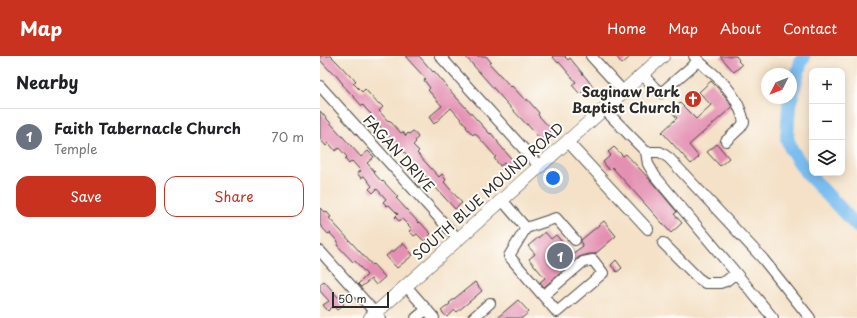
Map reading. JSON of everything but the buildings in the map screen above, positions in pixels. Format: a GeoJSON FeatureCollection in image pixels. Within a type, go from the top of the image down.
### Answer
{"type":"FeatureCollection","features":[{"type":"Feature","properties":{"kind":"main road","name":"SOUTH BLUE MOUND ROAD"},"geometry":{"type":"LineString","coordinates":[[375,316],[458,239],[663,56]]}},
{"type":"Feature","properties":{"kind":"street"},"geometry":{"type":"LineString","coordinates":[[440,56],[540,166]]}},
{"type":"Feature","properties":{"kind":"street"},"geometry":{"type":"LineString","coordinates":[[591,56],[623,91]]}},
{"type":"Feature","properties":{"kind":"street"},"geometry":{"type":"LineString","coordinates":[[642,74],[662,93],[696,59],[718,78],[734,96],[742,111],[744,122],[741,127],[726,141]]}},
{"type":"Feature","properties":{"kind":"street","name":"FAGAN DRIVE"},"geometry":{"type":"LineString","coordinates":[[320,86],[458,239]]}},
{"type":"Feature","properties":{"kind":"street"},"geometry":{"type":"LineString","coordinates":[[604,109],[646,152],[648,164],[655,176],[773,318]]}},
{"type":"Feature","properties":{"kind":"street"},"geometry":{"type":"LineString","coordinates":[[568,142],[648,229]]}},
{"type":"Feature","properties":{"kind":"street"},"geometry":{"type":"LineString","coordinates":[[646,152],[660,152],[669,158],[763,259],[805,316]]}},
{"type":"Feature","properties":{"kind":"street"},"geometry":{"type":"LineString","coordinates":[[502,200],[526,228]]}},
{"type":"Feature","properties":{"kind":"street"},"geometry":{"type":"LineString","coordinates":[[543,296],[583,262],[593,260],[603,273],[557,312],[543,296],[509,256],[526,228],[556,218],[575,240]]}},
{"type":"Feature","properties":{"kind":"street"},"geometry":{"type":"LineString","coordinates":[[663,243],[698,278],[705,283],[720,284],[736,273]]}},
{"type":"Feature","properties":{"kind":"street"},"geometry":{"type":"LineString","coordinates":[[320,251],[375,316]]}},
{"type":"Feature","properties":{"kind":"street"},"geometry":{"type":"LineString","coordinates":[[406,286],[434,318]]}},
{"type":"Feature","properties":{"kind":"street"},"geometry":{"type":"LineString","coordinates":[[473,318],[490,303]]}},
{"type":"Feature","properties":{"kind":"street"},"geometry":{"type":"LineString","coordinates":[[416,318],[427,309]]}},
{"type":"Feature","properties":{"kind":"waterway"},"geometry":{"type":"LineString","coordinates":[[797,76],[804,56]]}},
{"type":"Feature","properties":{"kind":"waterway"},"geometry":{"type":"LineString","coordinates":[[789,104],[787,138],[791,149],[806,172],[857,226]]}},
{"type":"Feature","properties":{"kind":"place","name":"Saginaw Park Baptist Church"},"geometry":{"type":"Point","coordinates":[693,99]}},
{"type":"Feature","properties":{"kind":"place","name":"Faith Tabernacle Church"},"geometry":{"type":"Point","coordinates":[560,256]}}]}
